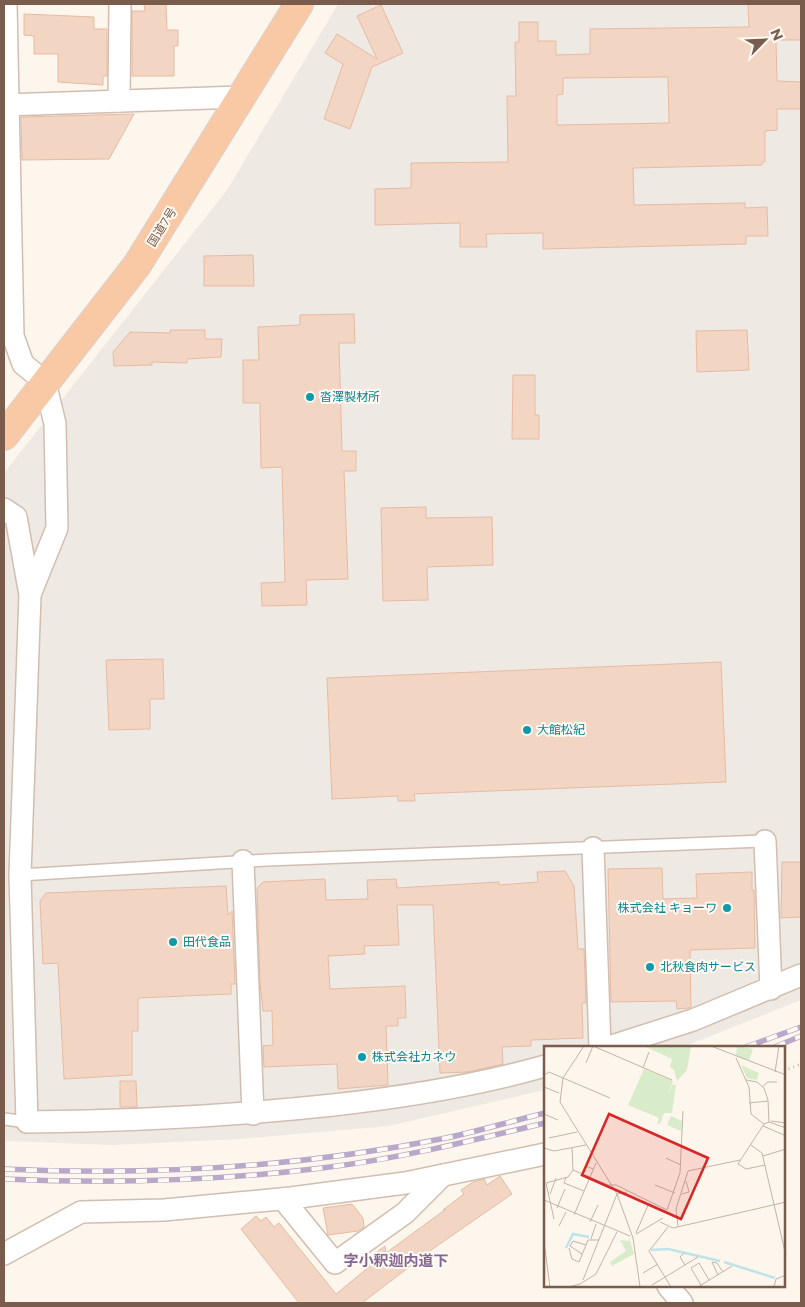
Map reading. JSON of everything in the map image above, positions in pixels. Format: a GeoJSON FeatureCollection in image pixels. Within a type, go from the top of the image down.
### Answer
{"type":"FeatureCollection","features":[{"type":"Feature","properties":{"kind":"highway","name":"国道7号"},"geometry":{"type":"LineString","coordinates":[[4,436],[138,265],[298,4]]}},
{"type":"Feature","properties":{"kind":"street"},"geometry":{"type":"LineString","coordinates":[[6,4],[5,105],[13,336],[23,364],[45,382],[55,424],[57,528],[30,595]]}},
{"type":"Feature","properties":{"kind":"street"},"geometry":{"type":"LineString","coordinates":[[119,101],[120,4]]}},
{"type":"Feature","properties":{"kind":"street"},"geometry":{"type":"LineString","coordinates":[[5,105],[240,97]]}},
{"type":"Feature","properties":{"kind":"street"},"geometry":{"type":"LineString","coordinates":[[4,509],[16,517],[30,595],[12,876],[28,1122],[129,1121],[253,1114],[406,1096],[499,1079],[544,1066]]}},
{"type":"Feature","properties":{"kind":"street"},"geometry":{"type":"LineString","coordinates":[[766,841],[772,989]]}},
{"type":"Feature","properties":{"kind":"street"},"geometry":{"type":"LineString","coordinates":[[593,848],[600,1046]]}},
{"type":"Feature","properties":{"kind":"street"},"geometry":{"type":"LineString","coordinates":[[242,861],[253,1114]]}},
{"type":"Feature","properties":{"kind":"street"},"geometry":{"type":"LineString","coordinates":[[612,1046],[693,1020],[801,976]]}},
{"type":"Feature","properties":{"kind":"street"},"geometry":{"type":"LineString","coordinates":[[4,1254],[81,1212],[164,1210],[283,1199],[405,1183],[544,1154]]}},
{"type":"Feature","properties":{"kind":"street"},"geometry":{"type":"LineString","coordinates":[[283,1199],[335,1263],[405,1213],[443,1175]]}},
{"type":"Feature","properties":{"kind":"street"},"geometry":{"type":"LineString","coordinates":[[669,1287],[682,1303]]}},
{"type":"Feature","properties":{"kind":"lane"},"geometry":{"type":"LineString","coordinates":[[12,876],[242,861],[766,841]]}},
{"type":"Feature","properties":{"kind":"lane"},"geometry":{"type":"LineString","coordinates":[[4,1119],[28,1122]]}},
{"type":"Feature","properties":{"kind":"path"},"geometry":{"type":"LineString","coordinates":[[785,1071],[801,1064]]}},
{"type":"Feature","properties":{"kind":"shaded area"},"geometry":{"type":"Polygon","coordinates":[[[338,4],[801,4],[801,1000],[686,1046],[544,1046],[544,1090],[389,1126],[240,1139],[112,1145],[4,1141],[4,473],[227,190],[338,4]]]}},
{"type":"Feature","properties":{"kind":"building"},"geometry":{"type":"Polygon","coordinates":[[[144,4],[166,4],[167,30],[178,30],[178,46],[174,46],[174,76],[132,76],[132,11],[145,11],[144,4]]]}},
{"type":"Feature","properties":{"kind":"building"},"geometry":{"type":"Polygon","coordinates":[[[748,4],[801,4],[801,40],[776,40],[777,81],[801,82],[801,109],[777,109],[777,130],[765,131],[765,162],[762,162],[762,165],[633,168],[634,205],[745,203],[745,208],[767,207],[768,236],[746,236],[746,244],[543,249],[543,233],[486,234],[487,247],[460,247],[460,223],[375,225],[375,189],[411,188],[411,163],[508,162],[507,96],[516,96],[515,42],[519,42],[519,22],[538,22],[538,41],[556,41],[556,55],[590,54],[590,29],[749,27],[748,4]],[[668,77],[563,78],[563,94],[557,95],[557,125],[669,123],[668,77]]]}},
{"type":"Feature","properties":{"kind":"building"},"geometry":{"type":"Polygon","coordinates":[[[381,5],[403,53],[372,67],[350,129],[324,119],[343,64],[325,53],[337,34],[377,59],[357,16],[381,5]]]}},
{"type":"Feature","properties":{"kind":"building"},"geometry":{"type":"Polygon","coordinates":[[[24,14],[94,17],[94,29],[107,29],[107,76],[103,76],[103,85],[58,82],[58,54],[34,54],[34,36],[24,35],[24,14]]]}},
{"type":"Feature","properties":{"kind":"building"},"geometry":{"type":"Polygon","coordinates":[[[134,114],[109,159],[22,160],[21,117],[134,114]]]}},
{"type":"Feature","properties":{"kind":"building"},"geometry":{"type":"Polygon","coordinates":[[[253,255],[254,286],[204,286],[204,256],[253,255]]]}},
{"type":"Feature","properties":{"kind":"building","name":"沓澤製材所"},"geometry":{"type":"Polygon","coordinates":[[[354,314],[355,343],[339,343],[342,451],[356,451],[356,471],[344,471],[348,579],[306,580],[307,605],[262,606],[261,583],[285,582],[282,467],[261,468],[260,403],[243,403],[243,360],[259,360],[258,327],[300,325],[300,315],[354,314]]]}},
{"type":"Feature","properties":{"kind":"building"},"geometry":{"type":"Polygon","coordinates":[[[170,330],[205,330],[205,339],[222,339],[221,357],[187,359],[187,363],[152,362],[152,365],[114,366],[113,352],[130,332],[170,333],[170,330]]]}},
{"type":"Feature","properties":{"kind":"building"},"geometry":{"type":"Polygon","coordinates":[[[747,330],[749,370],[697,372],[696,331],[747,330]]]}},
{"type":"Feature","properties":{"kind":"building"},"geometry":{"type":"Polygon","coordinates":[[[513,375],[535,375],[535,415],[539,415],[539,439],[512,439],[513,375]]]}},
{"type":"Feature","properties":{"kind":"building"},"geometry":{"type":"Polygon","coordinates":[[[426,507],[426,518],[492,517],[493,565],[427,567],[428,600],[383,601],[381,508],[426,507]]]}},
{"type":"Feature","properties":{"kind":"building"},"geometry":{"type":"Polygon","coordinates":[[[163,659],[164,699],[150,699],[150,729],[109,730],[106,660],[163,659]]]}},
{"type":"Feature","properties":{"kind":"building","name":"大館松紀"},"geometry":{"type":"Polygon","coordinates":[[[721,662],[726,782],[414,794],[415,801],[398,801],[398,796],[332,799],[327,678],[721,662]]]}},
{"type":"Feature","properties":{"kind":"building"},"geometry":{"type":"Polygon","coordinates":[[[782,862],[801,862],[801,917],[781,918],[782,862]]]}},
{"type":"Feature","properties":{"kind":"building"},"geometry":{"type":"Polygon","coordinates":[[[662,868],[663,899],[697,898],[696,874],[752,872],[755,948],[690,950],[691,1007],[689,1008],[677,1009],[676,1001],[611,1002],[608,869],[662,868]]]}},
{"type":"Feature","properties":{"kind":"building"},"geometry":{"type":"Polygon","coordinates":[[[565,871],[574,886],[578,949],[584,949],[586,1003],[582,1003],[583,1038],[531,1040],[531,1046],[502,1047],[503,1064],[468,1072],[440,1073],[433,905],[397,905],[399,945],[364,946],[365,954],[328,956],[330,989],[405,986],[406,1018],[398,1018],[398,1026],[386,1026],[388,1085],[338,1089],[337,1064],[264,1067],[263,1046],[273,1045],[272,1011],[263,1011],[260,983],[257,888],[263,882],[325,879],[326,900],[368,899],[367,880],[396,879],[397,888],[499,882],[499,885],[538,882],[537,872],[565,871]]]}},
{"type":"Feature","properties":{"kind":"building"},"geometry":{"type":"Polygon","coordinates":[[[226,886],[228,915],[232,911],[235,984],[231,984],[231,994],[138,998],[138,1031],[132,1031],[132,1075],[64,1079],[58,963],[43,964],[40,901],[46,893],[226,886]]]}},
{"type":"Feature","properties":{"kind":"building"},"geometry":{"type":"Polygon","coordinates":[[[120,1081],[136,1081],[137,1107],[120,1107],[120,1081]]]}},
{"type":"Feature","properties":{"kind":"building"},"geometry":{"type":"Polygon","coordinates":[[[500,1176],[512,1194],[434,1248],[362,1303],[299,1303],[241,1229],[256,1216],[261,1221],[266,1217],[274,1227],[279,1223],[336,1294],[369,1267],[365,1261],[385,1246],[386,1253],[446,1209],[443,1210],[464,1194],[461,1190],[473,1182],[484,1179],[487,1185],[500,1176]]]}},
{"type":"Feature","properties":{"kind":"building"},"geometry":{"type":"Polygon","coordinates":[[[352,1204],[363,1218],[364,1227],[358,1231],[328,1235],[323,1208],[352,1204]]]}},
{"type":"Feature","properties":{"kind":"railway"},"geometry":{"type":"LineString","coordinates":[[749,1046],[801,1027]]}},
{"type":"Feature","properties":{"kind":"railway"},"geometry":{"type":"LineString","coordinates":[[777,1046],[801,1036]]}},
{"type":"Feature","properties":{"kind":"railway"},"geometry":{"type":"LineString","coordinates":[[4,1169],[59,1171],[170,1170],[281,1162],[336,1156],[446,1138],[544,1113]]}},
{"type":"Feature","properties":{"kind":"railway"},"geometry":{"type":"LineString","coordinates":[[4,1179],[84,1181],[203,1179],[322,1168],[406,1155],[544,1123]]}},
{"type":"Feature","properties":{"kind":"place","name":"沓澤製材所"},"geometry":{"type":"Point","coordinates":[310,397]}},
{"type":"Feature","properties":{"kind":"place","name":"大館松紀"},"geometry":{"type":"Point","coordinates":[527,730]}},
{"type":"Feature","properties":{"kind":"place","name":"株式会社 キョーワ"},"geometry":{"type":"Point","coordinates":[727,908]}},
{"type":"Feature","properties":{"kind":"place","name":"田代食品"},"geometry":{"type":"Point","coordinates":[173,942]}},
{"type":"Feature","properties":{"kind":"place","name":"北秋食肉サービス"},"geometry":{"type":"Point","coordinates":[650,967]}},
{"type":"Feature","properties":{"kind":"place","name":"株式会社カネウ"},"geometry":{"type":"Point","coordinates":[362,1057]}},
{"type":"Feature","properties":{"kind":"district","name":"字小釈迦内道下"},"geometry":{"type":"Point","coordinates":[396,1261]}}]}
